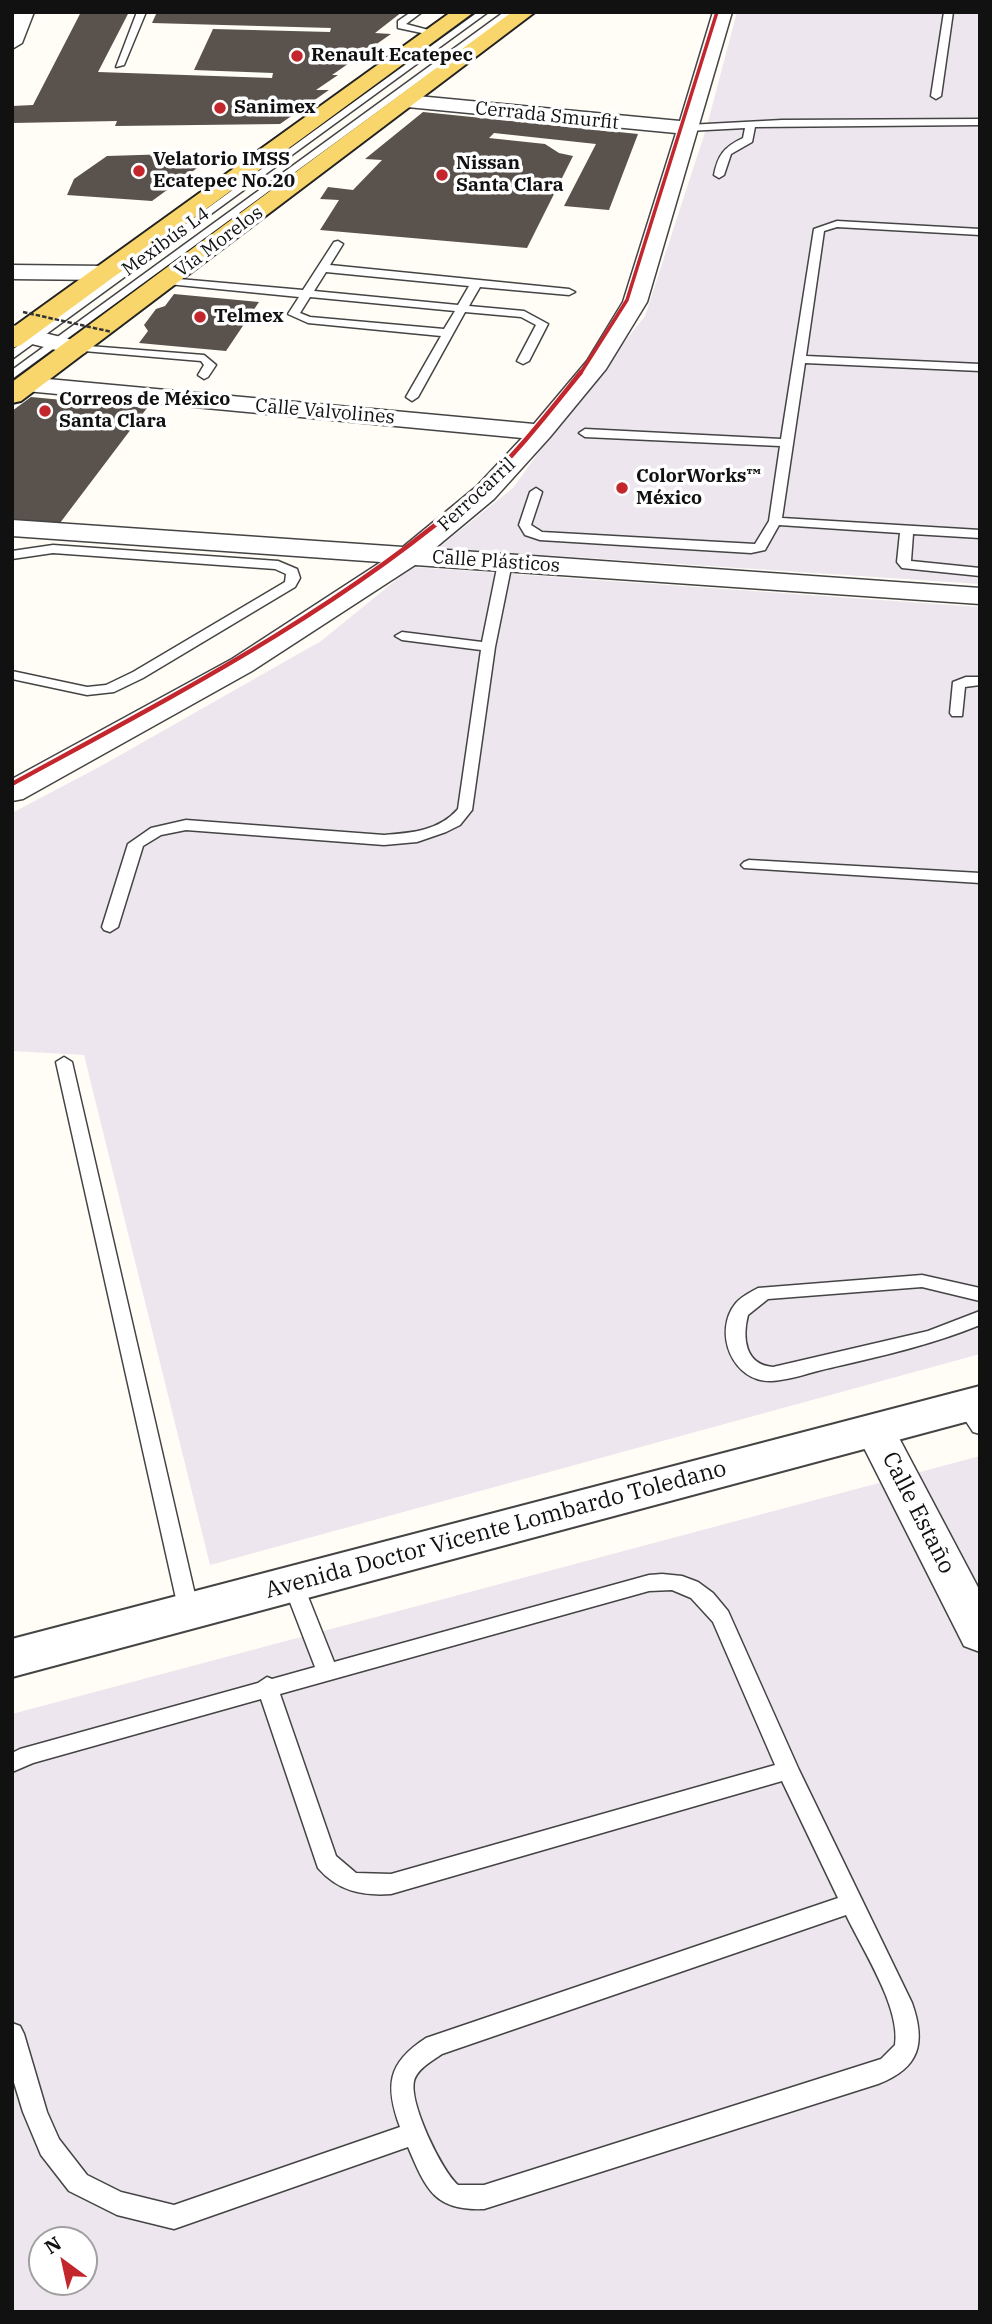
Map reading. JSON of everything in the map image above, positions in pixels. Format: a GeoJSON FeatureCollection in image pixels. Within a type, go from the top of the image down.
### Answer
{"type":"FeatureCollection","features":[{"type":"Feature","properties":{"kind":"main road","name":"Vía Morelos"},"geometry":{"type":"LineString","coordinates":[[17,385],[31,338],[106,273],[464,12]]}},
{"type":"Feature","properties":{"kind":"main road","name":"Vía Morelos"},"geometry":{"type":"LineString","coordinates":[[31,338],[168,281],[525,12]]}},
{"type":"Feature","properties":{"kind":"street"},"geometry":{"type":"LineString","coordinates":[[12,43],[25,12]]}},
{"type":"Feature","properties":{"kind":"street","name":"Ferrocarril"},"geometry":{"type":"LineString","coordinates":[[12,792],[242,665],[409,556],[485,493],[541,432],[597,364],[635,302],[723,12]]}},
{"type":"Feature","properties":{"kind":"street","name":"Cerrada Smurfit"},"geometry":{"type":"LineString","coordinates":[[407,101],[688,128]]}},
{"type":"Feature","properties":{"kind":"street"},"geometry":{"type":"LineString","coordinates":[[12,272],[106,273]]}},
{"type":"Feature","properties":{"kind":"street","name":"Calle Valvolines"},"geometry":{"type":"LineString","coordinates":[[17,385],[541,432]]}},
{"type":"Feature","properties":{"kind":"street","name":"Calle Plásticos"},"geometry":{"type":"LineString","coordinates":[[12,528],[980,596]]}},
{"type":"Feature","properties":{"kind":"street","name":"Avenida Doctor Vicente Lombardo Toledano"},"geometry":{"type":"LineString","coordinates":[[12,1658],[875,1430],[975,1412]]}},
{"type":"Feature","properties":{"kind":"street","name":"Calle Estaño"},"geometry":{"type":"LineString","coordinates":[[875,1430],[980,1634]]}},
{"type":"Feature","properties":{"kind":"lane"},"geometry":{"type":"LineString","coordinates":[[118,65],[142,12]]}},
{"type":"Feature","properties":{"kind":"lane"},"geometry":{"type":"LineString","coordinates":[[418,12],[401,23],[401,26],[433,34]]}},
{"type":"Feature","properties":{"kind":"lane","name":"Mexibús L4"},"geometry":{"type":"LineString","coordinates":[[31,338],[484,12]]}},
{"type":"Feature","properties":{"kind":"lane","name":"Mexibús L4"},"geometry":{"type":"LineString","coordinates":[[31,338],[510,12]]}},
{"type":"Feature","properties":{"kind":"lane"},"geometry":{"type":"LineString","coordinates":[[936,96],[949,12]]}},
{"type":"Feature","properties":{"kind":"lane"},"geometry":{"type":"LineString","coordinates":[[688,128],[980,121]]}},
{"type":"Feature","properties":{"kind":"lane"},"geometry":{"type":"LineString","coordinates":[[719,175],[723,154],[730,147],[748,140],[750,126]]}},
{"type":"Feature","properties":{"kind":"lane"},"geometry":{"type":"LineString","coordinates":[[536,492],[525,525],[530,532],[540,536],[751,549],[762,545],[775,521],[821,227],[837,224],[980,232]]}},
{"type":"Feature","properties":{"kind":"lane"},"geometry":{"type":"LineString","coordinates":[[338,244],[295,314],[302,319],[447,333]]}},
{"type":"Feature","properties":{"kind":"lane"},"geometry":{"type":"LineString","coordinates":[[323,268],[569,292]]}},
{"type":"Feature","properties":{"kind":"lane"},"geometry":{"type":"LineString","coordinates":[[168,281],[524,314],[542,324],[523,361]]}},
{"type":"Feature","properties":{"kind":"lane"},"geometry":{"type":"LineString","coordinates":[[412,397],[476,283]]}},
{"type":"Feature","properties":{"kind":"lane"},"geometry":{"type":"LineString","coordinates":[[31,338],[204,358],[210,365],[204,374]]}},
{"type":"Feature","properties":{"kind":"lane"},"geometry":{"type":"LineString","coordinates":[[800,359],[980,368]]}},
{"type":"Feature","properties":{"kind":"lane"},"geometry":{"type":"LineString","coordinates":[[585,433],[787,443]]}},
{"type":"Feature","properties":{"kind":"lane"},"geometry":{"type":"LineString","coordinates":[[775,521],[980,534]]}},
{"type":"Feature","properties":{"kind":"lane"},"geometry":{"type":"LineString","coordinates":[[907,530],[904,562],[907,565],[980,572]]}},
{"type":"Feature","properties":{"kind":"lane"},"geometry":{"type":"LineString","coordinates":[[12,555],[53,549],[278,565],[292,572],[293,578],[290,584],[122,685],[87,691],[12,675]]}},
{"type":"Feature","properties":{"kind":"lane"},"geometry":{"type":"LineString","coordinates":[[110,927],[136,844],[156,831],[186,825],[384,840],[417,836],[455,822],[466,810],[488,647],[505,563]]}},
{"type":"Feature","properties":{"kind":"lane"},"geometry":{"type":"LineString","coordinates":[[402,636],[488,647]]}},
{"type":"Feature","properties":{"kind":"lane"},"geometry":{"type":"LineString","coordinates":[[957,713],[958,685],[966,681],[980,681]]}},
{"type":"Feature","properties":{"kind":"lane"},"geometry":{"type":"LineString","coordinates":[[749,865],[980,878]]}},
{"type":"Feature","properties":{"kind":"lane"},"geometry":{"type":"LineString","coordinates":[[64,1062],[189,1612]]}},
{"type":"Feature","properties":{"kind":"lane"},"geometry":{"type":"LineString","coordinates":[[980,1295],[922,1281],[765,1293],[743,1306],[737,1318],[737,1349],[740,1360],[750,1370],[760,1374],[773,1374],[932,1337],[980,1318]]}},
{"type":"Feature","properties":{"kind":"lane"},"geometry":{"type":"LineString","coordinates":[[12,1763],[28,1755],[267,1686],[649,1583],[669,1580],[690,1586],[721,1617],[788,1770],[852,1903],[906,2019],[909,2037],[906,2053],[895,2065],[878,2073],[484,2197],[462,2198],[448,2193],[439,2183],[416,2133],[401,2091],[408,2068],[434,2046],[852,1903]]}},
{"type":"Feature","properties":{"kind":"lane"},"geometry":{"type":"LineString","coordinates":[[293,1584],[327,1671]]}},
{"type":"Feature","properties":{"kind":"lane"},"geometry":{"type":"LineString","coordinates":[[267,1686],[326,1861],[336,1874],[351,1884],[367,1887],[391,1884],[788,1770]]}},
{"type":"Feature","properties":{"kind":"lane"},"geometry":{"type":"LineString","coordinates":[[12,2034],[35,2112],[50,2147],[78,2183],[117,2203],[174,2217],[416,2133]]}},
{"type":"Feature","properties":{"kind":"path"},"geometry":{"type":"LineString","coordinates":[[31,338],[112,332]]}},
{"type":"Feature","properties":{"kind":"shaded area"},"geometry":{"type":"Polygon","coordinates":[[[737,12],[980,12],[980,584],[438,548],[513,488],[561,421],[645,316],[706,129],[737,12]]]}},
{"type":"Feature","properties":{"kind":"shaded area"},"geometry":{"type":"Polygon","coordinates":[[[412,567],[980,607],[980,1354],[210,1565],[84,1055],[12,1051],[12,813],[101,766],[321,641],[412,567]]]}},
{"type":"Feature","properties":{"kind":"shaded area"},"geometry":{"type":"Polygon","coordinates":[[[980,1456],[980,2312],[12,2312],[12,1714],[980,1456]]]}},
{"type":"Feature","properties":{"kind":"building"},"geometry":{"type":"Polygon","coordinates":[[[81,12],[129,12],[98,72],[272,78],[273,73],[194,70],[213,29],[330,32],[331,28],[152,23],[157,12],[402,12],[375,33],[391,34],[332,75],[338,75],[316,90],[329,90],[280,124],[115,126],[117,121],[12,123],[12,106],[33,105],[81,12]]]}},
{"type":"Feature","properties":{"kind":"building"},"geometry":{"type":"Polygon","coordinates":[[[423,112],[638,134],[609,210],[564,206],[596,144],[494,133],[489,138],[545,144],[559,153],[573,156],[527,248],[320,230],[339,200],[320,199],[328,187],[353,190],[382,160],[365,159],[423,112]]]}},
{"type":"Feature","properties":{"kind":"building","name":"Velatorio IMSS Ecatepec No.20"},"geometry":{"type":"Polygon","coordinates":[[[204,153],[204,163],[152,201],[67,195],[74,179],[107,156],[204,153]]]}},
{"type":"Feature","properties":{"kind":"building","name":"Telmex"},"geometry":{"type":"Polygon","coordinates":[[[174,294],[259,302],[226,351],[139,343],[148,331],[144,325],[156,309],[165,306],[174,294]]]}},
{"type":"Feature","properties":{"kind":"building"},"geometry":{"type":"Polygon","coordinates":[[[31,397],[147,408],[60,523],[12,520],[12,411],[31,397]]]}},
{"type":"Feature","properties":{"kind":"railway"},"geometry":{"type":"LineString","coordinates":[[580,374],[627,300],[717,12]]}},
{"type":"Feature","properties":{"kind":"railway"},"geometry":{"type":"LineString","coordinates":[[12,784],[193,685],[311,614],[368,575],[423,535],[490,478],[531,434],[581,372]]}},
{"type":"Feature","properties":{"kind":"place","name":"Renault Ecatepec"},"geometry":{"type":"Point","coordinates":[297,56]}},
{"type":"Feature","properties":{"kind":"place","name":"Sanimex"},"geometry":{"type":"Point","coordinates":[220,108]}},
{"type":"Feature","properties":{"kind":"place","name":"Velatorio IMSS Ecatepec No.20"},"geometry":{"type":"Point","coordinates":[139,171]}},
{"type":"Feature","properties":{"kind":"place","name":"Nissan Santa Clara"},"geometry":{"type":"Point","coordinates":[442,175]}},
{"type":"Feature","properties":{"kind":"place","name":"Telmex"},"geometry":{"type":"Point","coordinates":[200,317]}},
{"type":"Feature","properties":{"kind":"place","name":"Correos de México Santa Clara"},"geometry":{"type":"Point","coordinates":[45,411]}},
{"type":"Feature","properties":{"kind":"place","name":"ColorWorks™ México"},"geometry":{"type":"Point","coordinates":[622,488]}}]}
